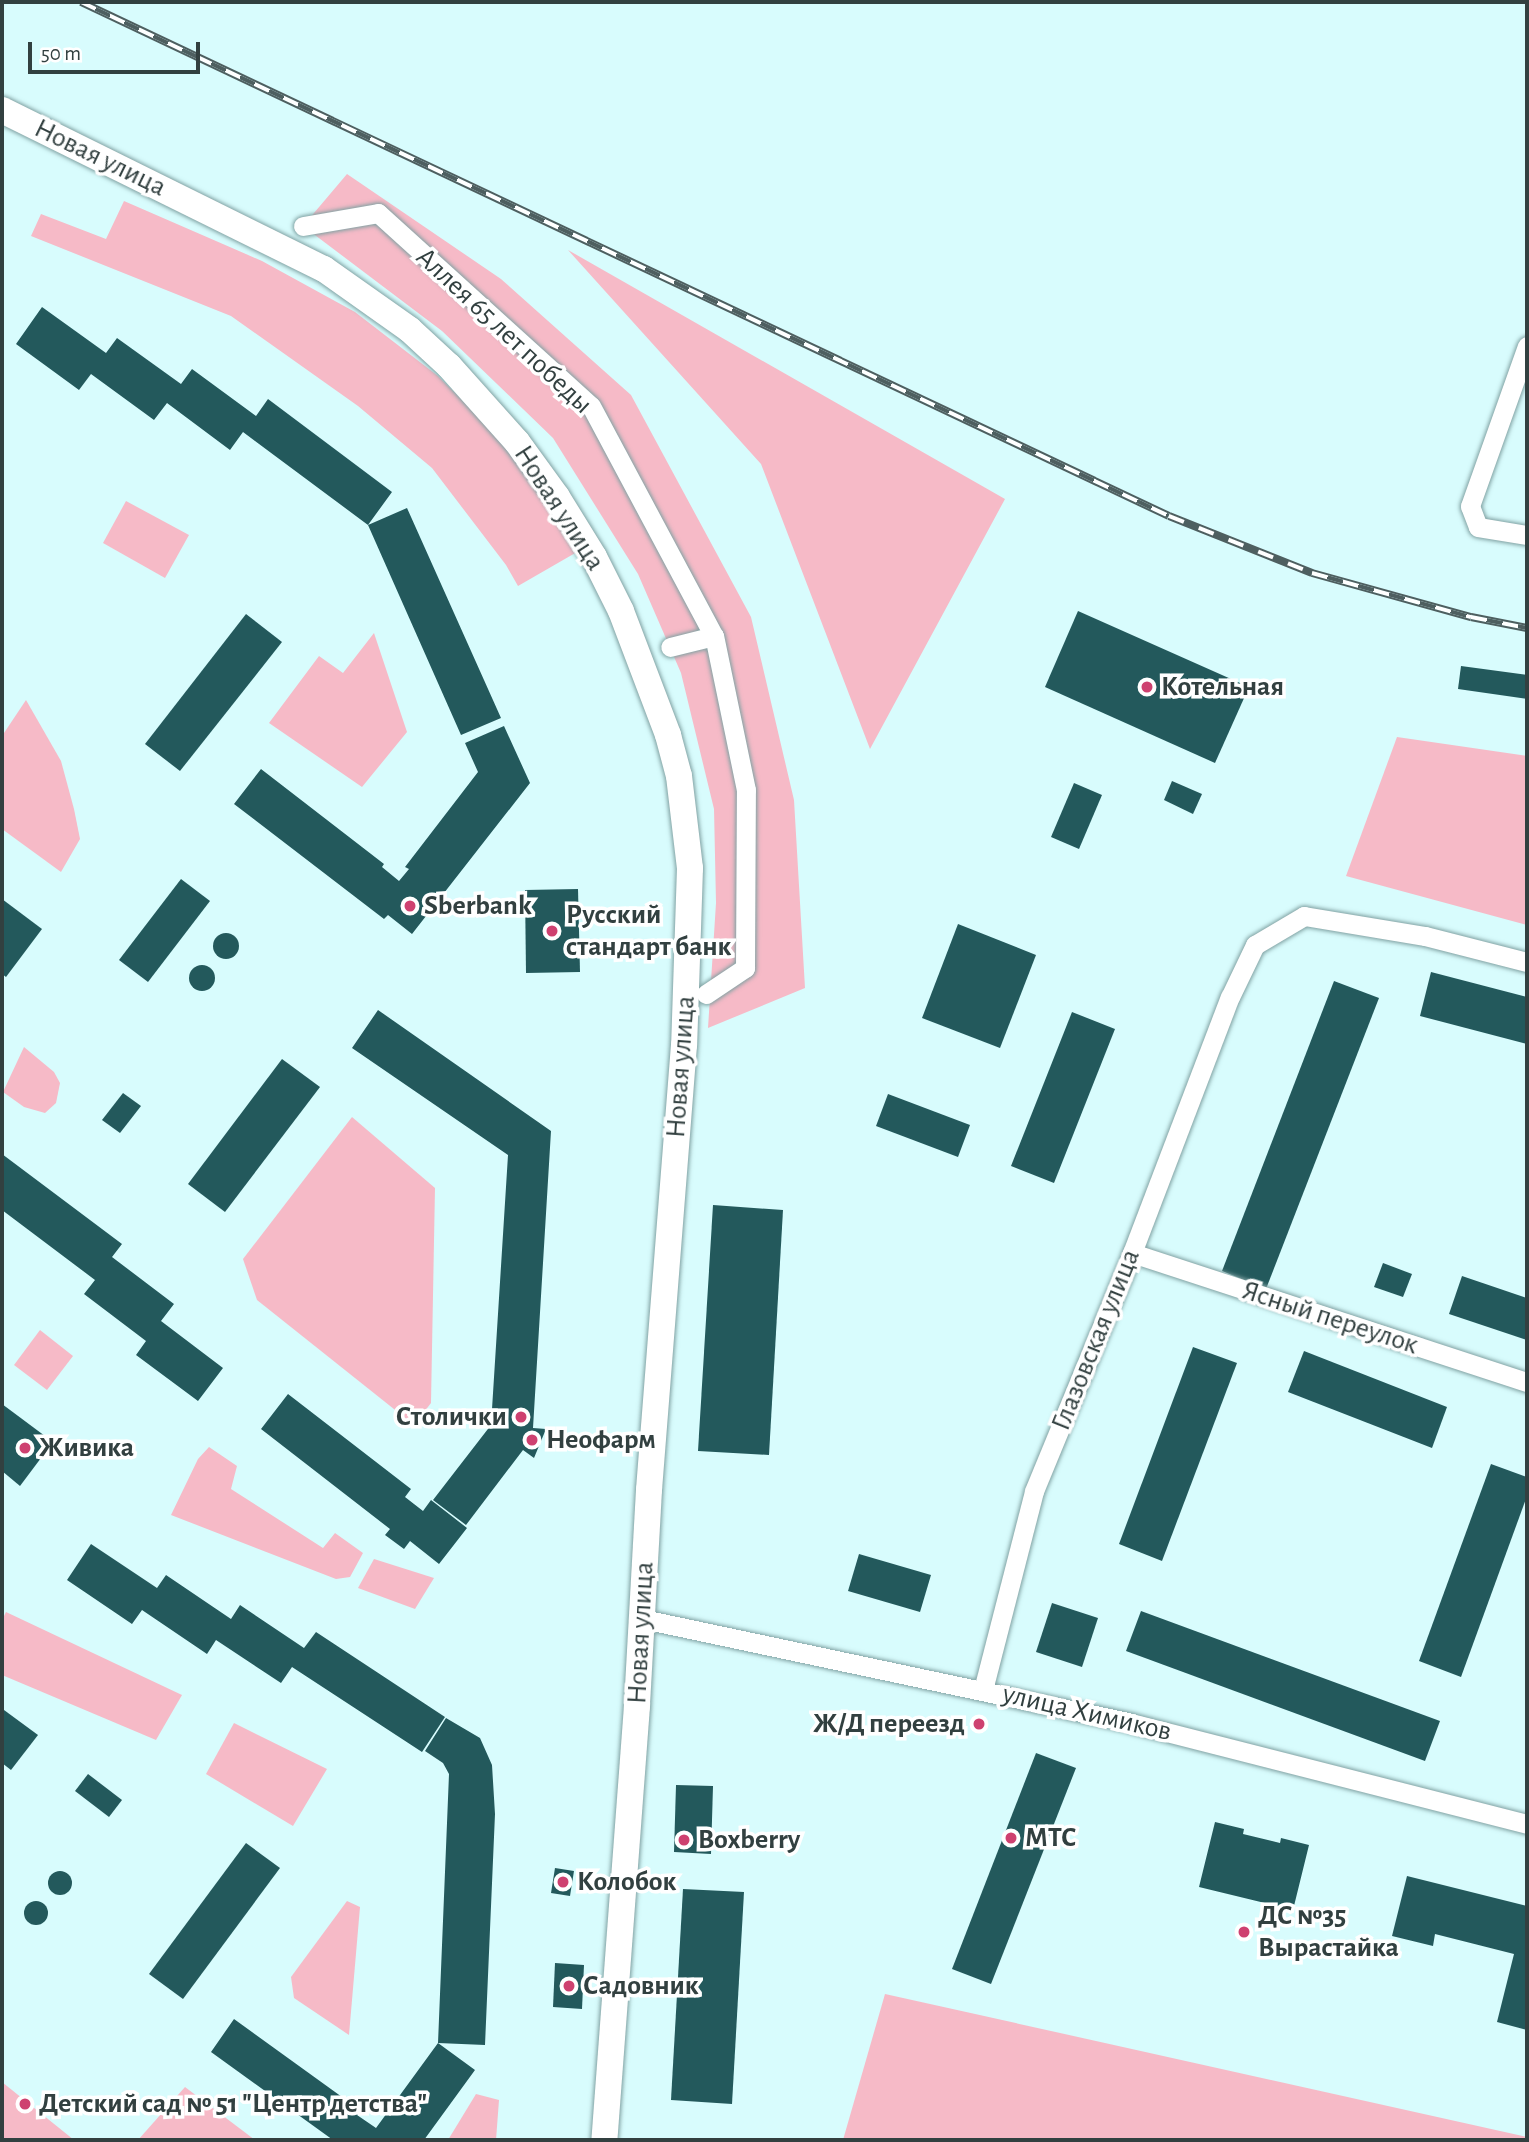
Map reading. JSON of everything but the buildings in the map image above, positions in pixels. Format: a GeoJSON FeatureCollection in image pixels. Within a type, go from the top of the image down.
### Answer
{"type":"FeatureCollection","features":[{"type":"Feature","properties":{"kind":"street","name":"Новая улица"},"geometry":{"type":"LineString","coordinates":[[2,110],[324,269],[410,330],[458,376],[517,442],[594,557],[621,611],[656,699],[679,776],[690,868],[684,1045],[649,1490],[643,1619],[604,2140]]}},
{"type":"Feature","properties":{"kind":"street","name":"Аллея 65 лет победы"},"geometry":{"type":"LineString","coordinates":[[303,226],[378,213],[591,406],[714,636],[746,790],[745,968],[706,995]]}},
{"type":"Feature","properties":{"kind":"street"},"geometry":{"type":"LineString","coordinates":[[1527,346],[1470,506],[1478,527],[1527,536]]}},
{"type":"Feature","properties":{"kind":"street"},"geometry":{"type":"LineString","coordinates":[[670,647],[714,636]]}},
{"type":"Feature","properties":{"kind":"street","name":"Глазовская улица"},"geometry":{"type":"LineString","coordinates":[[983,1689],[1034,1491],[1132,1253],[1230,996],[1255,945],[1304,916],[1425,936],[1527,962]]}},
{"type":"Feature","properties":{"kind":"street","name":"Ясный переулок"},"geometry":{"type":"LineString","coordinates":[[1132,1253],[1527,1382]]}},
{"type":"Feature","properties":{"kind":"street","name":"улица Химиков"},"geometry":{"type":"LineString","coordinates":[[643,1619],[983,1689],[1248,1751],[1527,1824]]}},
{"type":"Feature","properties":{"kind":"shaded area"},"geometry":{"type":"Polygon","coordinates":[[[347,174],[501,279],[631,395],[751,617],[794,800],[805,988],[708,1028],[716,903],[714,809],[681,673],[638,574],[553,438],[442,331],[303,226],[347,174]]]}},
{"type":"Feature","properties":{"kind":"shaded area"},"geometry":{"type":"Polygon","coordinates":[[[124,201],[262,261],[355,312],[438,376],[510,448],[577,552],[518,586],[506,565],[432,468],[358,406],[231,316],[31,236],[41,214],[106,239],[124,201]]]}},
{"type":"Feature","properties":{"kind":"shaded area"},"geometry":{"type":"Polygon","coordinates":[[[568,250],[1005,499],[870,749],[761,464],[568,250]]]}},
{"type":"Feature","properties":{"kind":"shaded area"},"geometry":{"type":"Polygon","coordinates":[[[126,501],[189,535],[165,578],[103,543],[126,501]]]}},
{"type":"Feature","properties":{"kind":"shaded area"},"geometry":{"type":"Polygon","coordinates":[[[374,633],[407,732],[362,787],[269,723],[319,656],[343,673],[374,633]]]}},
{"type":"Feature","properties":{"kind":"shaded area"},"geometry":{"type":"Polygon","coordinates":[[[26,700],[61,761],[74,809],[80,839],[61,872],[2,829],[2,736],[26,700]]]}},
{"type":"Feature","properties":{"kind":"shaded area"},"geometry":{"type":"Polygon","coordinates":[[[1397,737],[1527,756],[1527,925],[1346,876],[1397,737]]]}},
{"type":"Feature","properties":{"kind":"shaded area"},"geometry":{"type":"Polygon","coordinates":[[[24,1047],[54,1072],[60,1083],[56,1103],[45,1113],[24,1107],[3,1092],[24,1047]]]}},
{"type":"Feature","properties":{"kind":"shaded area"},"geometry":{"type":"Polygon","coordinates":[[[352,1117],[435,1188],[431,1403],[414,1425],[257,1300],[243,1259],[352,1117]]]}},
{"type":"Feature","properties":{"kind":"shaded area"},"geometry":{"type":"Polygon","coordinates":[[[40,1330],[73,1356],[47,1390],[14,1365],[40,1330]]]}},
{"type":"Feature","properties":{"kind":"shaded area"},"geometry":{"type":"Polygon","coordinates":[[[209,1447],[237,1466],[231,1489],[323,1548],[335,1533],[363,1553],[350,1577],[336,1579],[171,1515],[198,1459],[209,1447]]]}},
{"type":"Feature","properties":{"kind":"shaded area"},"geometry":{"type":"Polygon","coordinates":[[[374,1559],[434,1578],[415,1609],[358,1588],[374,1559]]]}},
{"type":"Feature","properties":{"kind":"shaded area"},"geometry":{"type":"Polygon","coordinates":[[[6,1612],[182,1695],[156,1740],[2,1675],[2,1620],[6,1612]]]}},
{"type":"Feature","properties":{"kind":"shaded area"},"geometry":{"type":"Polygon","coordinates":[[[234,1723],[327,1769],[293,1826],[206,1774],[234,1723]]]}},
{"type":"Feature","properties":{"kind":"shaded area"},"geometry":{"type":"Polygon","coordinates":[[[347,1901],[360,1907],[349,2035],[294,1998],[291,1977],[347,1901]]]}},
{"type":"Feature","properties":{"kind":"shaded area"},"geometry":{"type":"Polygon","coordinates":[[[885,1994],[1527,2137],[1527,2140],[843,2140],[885,1994]]]}},
{"type":"Feature","properties":{"kind":"shaded area","name":"Детский сад № 51 \"Центр детства\""},"geometry":{"type":"Polygon","coordinates":[[[2,2082],[74,2140],[2,2140],[2,2082]]]}},
{"type":"Feature","properties":{"kind":"shaded area"},"geometry":{"type":"Polygon","coordinates":[[[185,2087],[255,2140],[138,2140],[185,2087]]]}},
{"type":"Feature","properties":{"kind":"shaded area"},"geometry":{"type":"Polygon","coordinates":[[[476,2094],[499,2100],[496,2140],[448,2140],[476,2094]]]}},
{"type":"Feature","properties":{"kind":"railway"},"geometry":{"type":"LineString","coordinates":[[81,2],[1169,516],[1312,573],[1471,617],[1527,628]]}},
{"type":"Feature","properties":{"kind":"place","name":"Котельная"},"geometry":{"type":"Point","coordinates":[1147,687]}},
{"type":"Feature","properties":{"kind":"place","name":"Sberbank"},"geometry":{"type":"Point","coordinates":[410,906]}},
{"type":"Feature","properties":{"kind":"place","name":"Русский стандарт банк"},"geometry":{"type":"Point","coordinates":[552,931]}},
{"type":"Feature","properties":{"kind":"place","name":"Столички"},"geometry":{"type":"Point","coordinates":[521,1417]}},
{"type":"Feature","properties":{"kind":"place","name":"Неофарм"},"geometry":{"type":"Point","coordinates":[532,1440]}},
{"type":"Feature","properties":{"kind":"place","name":"Живика"},"geometry":{"type":"Point","coordinates":[25,1448]}},
{"type":"Feature","properties":{"kind":"place","name":"Ж/Д переезд"},"geometry":{"type":"Point","coordinates":[979,1724]}},
{"type":"Feature","properties":{"kind":"place","name":"МТС"},"geometry":{"type":"Point","coordinates":[1011,1838]}},
{"type":"Feature","properties":{"kind":"place","name":"Boxberry"},"geometry":{"type":"Point","coordinates":[684,1840]}},
{"type":"Feature","properties":{"kind":"place","name":"Колобок"},"geometry":{"type":"Point","coordinates":[563,1882]}},
{"type":"Feature","properties":{"kind":"place","name":"ДС №35 Вырастайка"},"geometry":{"type":"Point","coordinates":[1244,1932]}},
{"type":"Feature","properties":{"kind":"place","name":"Садовник"},"geometry":{"type":"Point","coordinates":[569,1986]}},
{"type":"Feature","properties":{"kind":"place","name":"Детский сад № 51 \"Центр детства\""},"geometry":{"type":"Point","coordinates":[25,2104]}}]}
